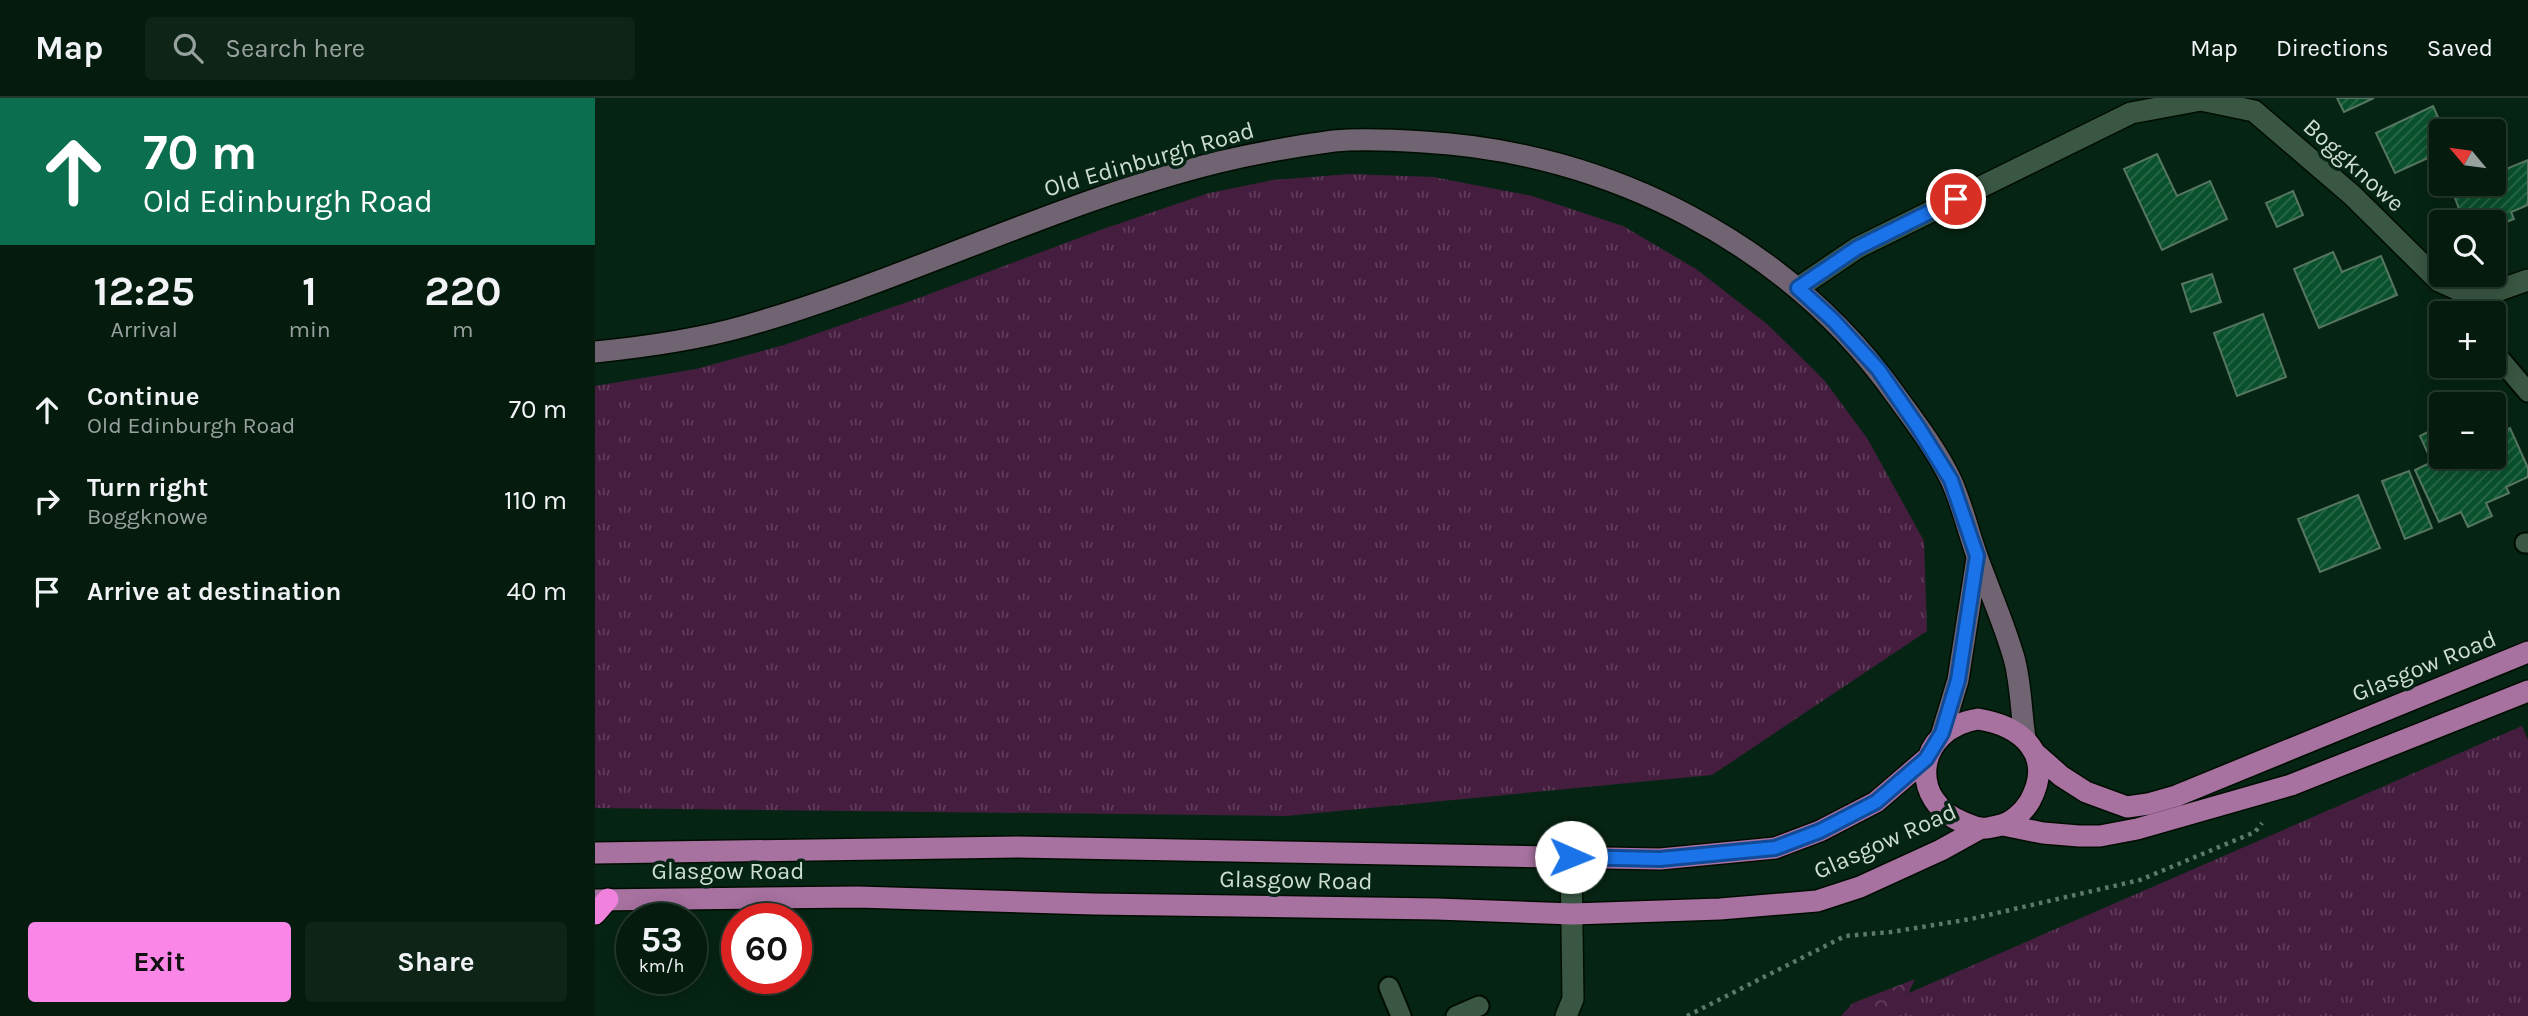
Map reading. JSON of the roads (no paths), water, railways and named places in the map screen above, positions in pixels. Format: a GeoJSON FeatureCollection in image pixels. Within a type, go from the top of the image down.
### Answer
{"type":"FeatureCollection","features":[{"type":"Feature","properties":{"kind":"main road","name":"Old Edinburgh Road"},"geometry":{"type":"LineString","coordinates":[[595,352],[655,345],[740,328],[817,304],[924,265],[1016,227],[1135,186],[1218,162],[1271,151],[1338,141],[1403,141],[1465,144],[1561,165],[1631,189],[1686,214],[1748,250],[1798,288],[1833,320],[1878,369],[1951,480],[2015,662],[2030,745]]}},
{"type":"Feature","properties":{"kind":"main road","name":"Old Edinburgh Road"},"geometry":{"type":"LineString","coordinates":[[1942,733],[1958,680],[1977,556]]}},
{"type":"Feature","properties":{"kind":"main road","name":"Glasgow Road"},"geometry":{"type":"LineString","coordinates":[[2030,745],[2061,776],[2086,792],[2127,807],[2148,804],[2176,796],[2528,652]]}},
{"type":"Feature","properties":{"kind":"main road"},"geometry":{"type":"LineString","coordinates":[[2003,825],[2023,812],[2035,791],[2039,774],[2030,745],[2004,726],[1978,719],[1962,722],[1942,733],[1926,759],[1926,780],[1941,807],[1955,820],[1979,829],[2003,825],[2043,833],[2100,836],[2137,829],[2291,785],[2528,691]]}},
{"type":"Feature","properties":{"kind":"main road","name":"Glasgow Road"},"geometry":{"type":"LineString","coordinates":[[595,853],[1019,847],[1660,859],[1775,848],[1820,831],[1876,802],[1926,759]]}},
{"type":"Feature","properties":{"kind":"main road","name":"Glasgow Road"},"geometry":{"type":"LineString","coordinates":[[599,904],[857,897],[1573,914],[1720,909],[1817,901],[1860,887],[1941,850],[1979,829]]}},
{"type":"Feature","properties":{"kind":"street","name":"Boggknowe"},"geometry":{"type":"LineString","coordinates":[[1798,288],[1857,248],[2131,113],[2200,99],[2254,111],[2352,195],[2439,281],[2461,291],[2489,294],[2528,280]]}},
{"type":"Feature","properties":{"kind":"street"},"geometry":{"type":"LineString","coordinates":[[1566,1016],[1573,999],[1571,857]]}},
{"type":"Feature","properties":{"kind":"lane"},"geometry":{"type":"LineString","coordinates":[[2506,366],[2528,391]]}},
{"type":"Feature","properties":{"kind":"lane"},"geometry":{"type":"LineString","coordinates":[[1389,986],[1401,1016]]}},
{"type":"Feature","properties":{"kind":"lane"},"geometry":{"type":"LineString","coordinates":[[1456,1016],[1479,1006]]}}]}
